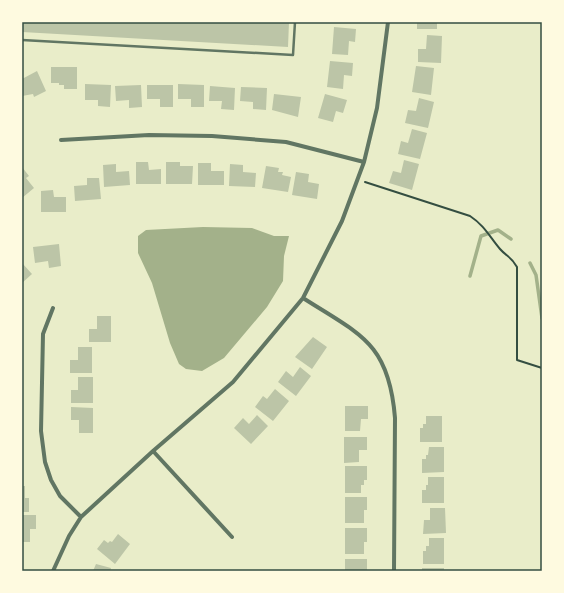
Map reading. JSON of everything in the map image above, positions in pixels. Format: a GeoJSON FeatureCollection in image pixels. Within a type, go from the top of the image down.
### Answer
{"type":"FeatureCollection","features":[{"type":"Feature","properties":{"kind":"street"},"geometry":{"type":"LineString","coordinates":[[53,571],[69,536],[81,517],[153,451],[234,382],[302,298],[342,222],[364,162],[377,108],[388,22]]}},
{"type":"Feature","properties":{"kind":"street"},"geometry":{"type":"LineString","coordinates":[[61,140],[149,135],[212,136],[286,142],[364,162]]}},
{"type":"Feature","properties":{"kind":"street"},"geometry":{"type":"LineString","coordinates":[[302,298],[358,333],[372,346],[388,373],[394,397],[395,418],[394,571]]}},
{"type":"Feature","properties":{"kind":"street"},"geometry":{"type":"LineString","coordinates":[[53,308],[43,334],[41,431],[44,454],[51,480],[60,496],[81,517]]}},
{"type":"Feature","properties":{"kind":"street"},"geometry":{"type":"LineString","coordinates":[[153,451],[232,537]]}},
{"type":"Feature","properties":{"kind":"lane"},"geometry":{"type":"LineString","coordinates":[[22,40],[293,55],[295,22]]}},
{"type":"Feature","properties":{"kind":"path"},"geometry":{"type":"LineString","coordinates":[[365,182],[470,216],[484,226],[501,250],[513,259],[517,267],[517,360],[542,368]]}},
{"type":"Feature","properties":{"kind":"shaded area"},"geometry":{"type":"Polygon","coordinates":[[[203,227],[252,228],[274,236],[289,236],[284,256],[283,281],[267,307],[224,358],[202,371],[186,369],[179,364],[170,343],[152,283],[138,253],[138,236],[146,230],[203,227]]]}},
{"type":"Feature","properties":{"kind":"building"},"geometry":{"type":"Polygon","coordinates":[[[22,22],[289,22],[288,47],[22,32],[22,22]]]}},
{"type":"Feature","properties":{"kind":"building"},"geometry":{"type":"Polygon","coordinates":[[[417,22],[437,22],[437,29],[417,29],[417,22]]]}},
{"type":"Feature","properties":{"kind":"building"},"geometry":{"type":"Polygon","coordinates":[[[334,27],[356,29],[355,42],[349,41],[348,55],[332,54],[334,27]]]}},
{"type":"Feature","properties":{"kind":"building"},"geometry":{"type":"Polygon","coordinates":[[[427,35],[442,36],[441,63],[418,62],[418,49],[426,49],[427,35]]]}},
{"type":"Feature","properties":{"kind":"building"},"geometry":{"type":"Polygon","coordinates":[[[330,61],[353,63],[352,76],[344,75],[343,89],[327,87],[330,61]]]}},
{"type":"Feature","properties":{"kind":"building"},"geometry":{"type":"Polygon","coordinates":[[[416,66],[434,68],[431,95],[412,92],[416,66]]]}},
{"type":"Feature","properties":{"kind":"building"},"geometry":{"type":"Polygon","coordinates":[[[51,67],[77,67],[77,89],[64,89],[64,85],[59,85],[59,83],[51,83],[51,67]]]}},
{"type":"Feature","properties":{"kind":"building"},"geometry":{"type":"Polygon","coordinates":[[[37,71],[46,91],[34,97],[33,94],[22,96],[22,79],[37,71]]]}},
{"type":"Feature","properties":{"kind":"building"},"geometry":{"type":"Polygon","coordinates":[[[85,84],[111,85],[110,107],[98,106],[98,100],[85,100],[85,84]]]}},
{"type":"Feature","properties":{"kind":"building"},"geometry":{"type":"Polygon","coordinates":[[[178,84],[204,85],[204,107],[191,107],[191,99],[178,99],[178,84]]]}},
{"type":"Feature","properties":{"kind":"building"},"geometry":{"type":"Polygon","coordinates":[[[141,85],[142,107],[129,108],[129,100],[116,101],[115,86],[141,85]]]}},
{"type":"Feature","properties":{"kind":"building"},"geometry":{"type":"Polygon","coordinates":[[[147,85],[173,85],[173,107],[160,107],[160,99],[147,99],[147,85]]]}},
{"type":"Feature","properties":{"kind":"building"},"geometry":{"type":"Polygon","coordinates":[[[210,86],[235,88],[234,110],[221,109],[222,101],[209,101],[210,86]]]}},
{"type":"Feature","properties":{"kind":"building"},"geometry":{"type":"Polygon","coordinates":[[[241,87],[267,88],[266,110],[253,109],[253,102],[240,101],[241,87]]]}},
{"type":"Feature","properties":{"kind":"building"},"geometry":{"type":"Polygon","coordinates":[[[274,94],[301,97],[298,117],[272,110],[274,94]]]}},
{"type":"Feature","properties":{"kind":"building"},"geometry":{"type":"Polygon","coordinates":[[[325,94],[347,100],[343,113],[336,111],[333,122],[318,118],[325,94]]]}},
{"type":"Feature","properties":{"kind":"building"},"geometry":{"type":"Polygon","coordinates":[[[419,98],[434,102],[428,128],[405,123],[408,110],[416,111],[419,98]]]}},
{"type":"Feature","properties":{"kind":"building"},"geometry":{"type":"Polygon","coordinates":[[[412,129],[427,133],[420,159],[398,154],[401,141],[408,143],[412,129]]]}},
{"type":"Feature","properties":{"kind":"building"},"geometry":{"type":"Polygon","coordinates":[[[404,160],[419,164],[412,190],[389,183],[393,171],[401,173],[404,160]]]}},
{"type":"Feature","properties":{"kind":"building"},"geometry":{"type":"Polygon","coordinates":[[[136,162],[148,162],[149,170],[161,169],[161,184],[136,184],[136,162]]]}},
{"type":"Feature","properties":{"kind":"building"},"geometry":{"type":"Polygon","coordinates":[[[166,162],[180,162],[180,166],[193,166],[192,184],[166,184],[166,162]]]}},
{"type":"Feature","properties":{"kind":"building"},"geometry":{"type":"Polygon","coordinates":[[[198,163],[211,163],[211,171],[224,171],[224,185],[198,185],[198,163]]]}},
{"type":"Feature","properties":{"kind":"building"},"geometry":{"type":"Polygon","coordinates":[[[116,164],[116,172],[129,171],[130,185],[104,187],[103,165],[116,164]]]}},
{"type":"Feature","properties":{"kind":"building"},"geometry":{"type":"Polygon","coordinates":[[[230,164],[243,165],[243,172],[256,173],[255,187],[229,186],[230,164]]]}},
{"type":"Feature","properties":{"kind":"building"},"geometry":{"type":"Polygon","coordinates":[[[266,166],[279,168],[278,172],[283,172],[282,175],[291,177],[288,192],[262,188],[266,166]]]}},
{"type":"Feature","properties":{"kind":"building"},"geometry":{"type":"Polygon","coordinates":[[[22,167],[29,176],[26,178],[34,188],[22,198],[22,167]]]}},
{"type":"Feature","properties":{"kind":"building"},"geometry":{"type":"Polygon","coordinates":[[[296,172],[309,174],[308,182],[319,184],[317,199],[292,195],[296,172]]]}},
{"type":"Feature","properties":{"kind":"building"},"geometry":{"type":"Polygon","coordinates":[[[87,178],[99,178],[101,199],[75,201],[74,186],[87,185],[87,178]]]}},
{"type":"Feature","properties":{"kind":"building"},"geometry":{"type":"Polygon","coordinates":[[[53,190],[54,197],[66,197],[66,212],[41,212],[41,191],[53,190]]]}},
{"type":"Feature","properties":{"kind":"building"},"geometry":{"type":"Polygon","coordinates":[[[59,244],[61,266],[49,268],[48,261],[35,263],[33,247],[59,244]]]}},
{"type":"Feature","properties":{"kind":"building"},"geometry":{"type":"Polygon","coordinates":[[[22,263],[32,274],[22,283],[22,263]]]}},
{"type":"Feature","properties":{"kind":"building"},"geometry":{"type":"Polygon","coordinates":[[[97,316],[111,316],[111,342],[89,342],[89,329],[97,329],[97,316]]]}},
{"type":"Feature","properties":{"kind":"building"},"geometry":{"type":"Polygon","coordinates":[[[313,337],[327,347],[312,369],[295,357],[313,337]]]}},
{"type":"Feature","properties":{"kind":"building"},"geometry":{"type":"Polygon","coordinates":[[[78,347],[92,347],[92,373],[70,373],[70,360],[78,360],[78,347]]]}},
{"type":"Feature","properties":{"kind":"building"},"geometry":{"type":"Polygon","coordinates":[[[300,367],[311,376],[296,396],[278,382],[286,371],[293,377],[300,367]]]}},
{"type":"Feature","properties":{"kind":"building"},"geometry":{"type":"Polygon","coordinates":[[[78,377],[93,377],[93,403],[71,403],[71,390],[78,390],[78,377]]]}},
{"type":"Feature","properties":{"kind":"building"},"geometry":{"type":"Polygon","coordinates":[[[275,389],[289,401],[273,421],[255,407],[263,396],[267,399],[275,389]]]}},
{"type":"Feature","properties":{"kind":"building"},"geometry":{"type":"Polygon","coordinates":[[[345,406],[368,406],[368,419],[361,419],[360,431],[345,431],[345,406]]]}},
{"type":"Feature","properties":{"kind":"building"},"geometry":{"type":"Polygon","coordinates":[[[71,407],[93,408],[93,433],[79,433],[79,420],[71,420],[71,407]]]}},
{"type":"Feature","properties":{"kind":"building"},"geometry":{"type":"Polygon","coordinates":[[[257,415],[268,426],[251,444],[234,428],[243,418],[249,424],[257,415]]]}},
{"type":"Feature","properties":{"kind":"building"},"geometry":{"type":"Polygon","coordinates":[[[426,416],[442,416],[442,442],[420,442],[420,428],[423,428],[423,424],[426,424],[426,416]]]}},
{"type":"Feature","properties":{"kind":"building"},"geometry":{"type":"Polygon","coordinates":[[[344,437],[367,437],[367,450],[359,450],[359,462],[344,463],[344,437]]]}},
{"type":"Feature","properties":{"kind":"building"},"geometry":{"type":"Polygon","coordinates":[[[429,447],[444,447],[444,472],[422,473],[422,459],[426,459],[429,447]]]}},
{"type":"Feature","properties":{"kind":"building"},"geometry":{"type":"Polygon","coordinates":[[[345,466],[367,466],[367,480],[364,480],[364,485],[361,485],[361,493],[345,493],[345,466]]]}},
{"type":"Feature","properties":{"kind":"building"},"geometry":{"type":"Polygon","coordinates":[[[428,477],[444,477],[444,503],[422,503],[422,490],[426,490],[426,485],[428,485],[428,477]]]}},
{"type":"Feature","properties":{"kind":"building"},"geometry":{"type":"Polygon","coordinates":[[[22,486],[25,486],[25,498],[29,498],[29,512],[22,512],[22,486]]]}},
{"type":"Feature","properties":{"kind":"building"},"geometry":{"type":"Polygon","coordinates":[[[345,497],[367,497],[367,510],[364,510],[364,523],[345,523],[345,497]]]}},
{"type":"Feature","properties":{"kind":"building"},"geometry":{"type":"Polygon","coordinates":[[[430,508],[445,508],[446,533],[423,534],[424,520],[430,520],[430,508]]]}},
{"type":"Feature","properties":{"kind":"building"},"geometry":{"type":"Polygon","coordinates":[[[22,515],[36,515],[36,529],[30,529],[30,542],[22,542],[22,515]]]}},
{"type":"Feature","properties":{"kind":"building"},"geometry":{"type":"Polygon","coordinates":[[[345,528],[367,528],[367,542],[364,542],[364,554],[345,554],[345,528]]]}},
{"type":"Feature","properties":{"kind":"building"},"geometry":{"type":"Polygon","coordinates":[[[118,534],[130,544],[115,564],[97,549],[104,540],[108,543],[110,541],[112,542],[118,534]]]}},
{"type":"Feature","properties":{"kind":"building"},"geometry":{"type":"Polygon","coordinates":[[[429,538],[444,538],[444,564],[423,564],[423,551],[426,551],[426,546],[429,546],[429,538]]]}},
{"type":"Feature","properties":{"kind":"building"},"geometry":{"type":"Polygon","coordinates":[[[345,559],[367,559],[367,571],[345,571],[345,559]]]}},
{"type":"Feature","properties":{"kind":"building"},"geometry":{"type":"Polygon","coordinates":[[[96,564],[111,568],[110,571],[93,571],[96,564]]]}},
{"type":"Feature","properties":{"kind":"building"},"geometry":{"type":"Polygon","coordinates":[[[422,568],[444,568],[444,571],[422,571],[422,568]]]}},
{"type":"Feature","properties":{"kind":"waterway"},"geometry":{"type":"LineString","coordinates":[[470,276],[481,236],[498,230],[511,239]]}},
{"type":"Feature","properties":{"kind":"waterway"},"geometry":{"type":"LineString","coordinates":[[530,263],[536,275],[542,318]]}}]}
